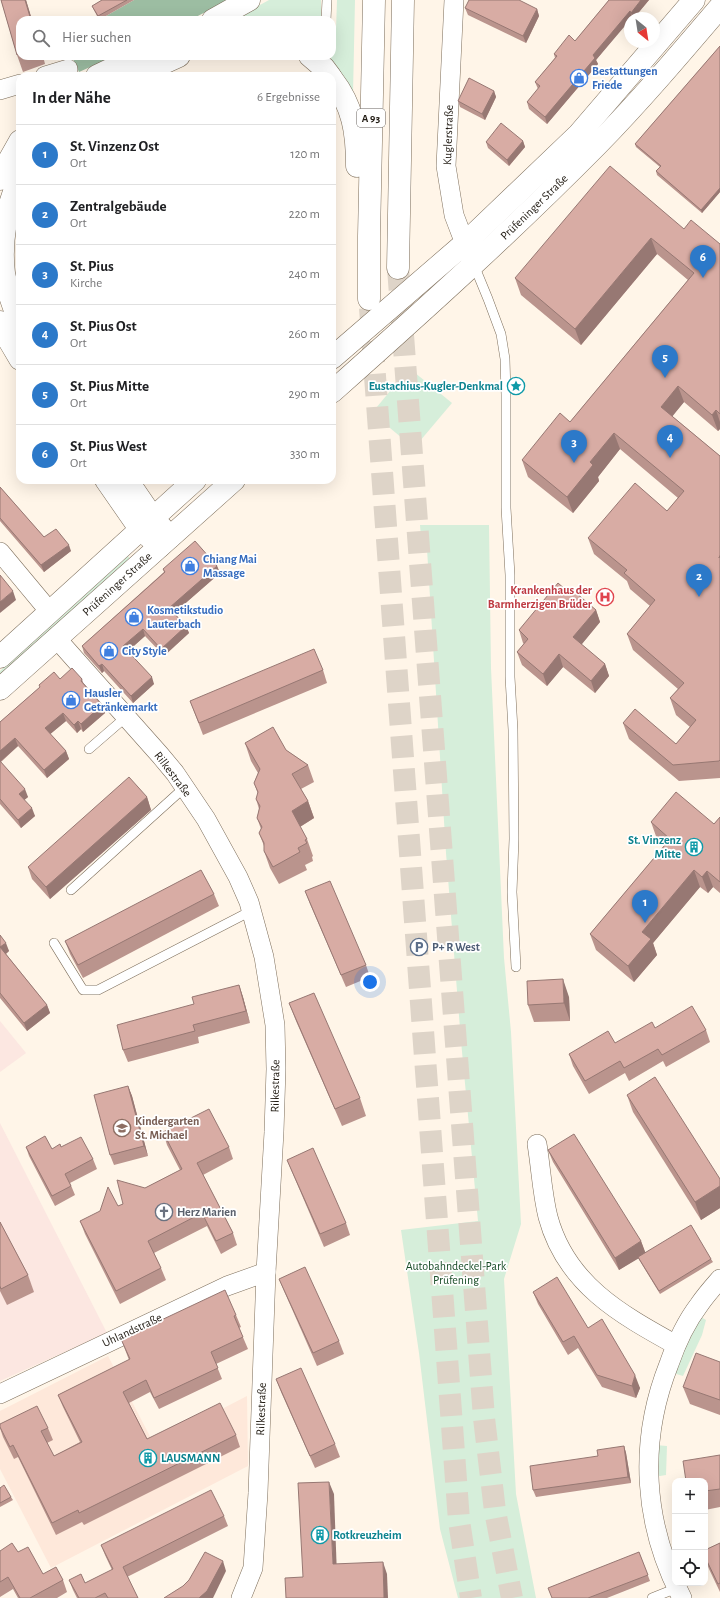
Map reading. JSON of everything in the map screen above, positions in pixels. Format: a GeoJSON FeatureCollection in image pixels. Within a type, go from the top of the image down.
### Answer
{"type":"FeatureCollection","features":[{"type":"Feature","properties":{"kind":"main road"},"geometry":{"type":"LineString","coordinates":[[220,16],[249,0]]}},
{"type":"Feature","properties":{"kind":"main road","name":"A 93"},"geometry":{"type":"LineString","coordinates":[[369,299],[374,0]]}},
{"type":"Feature","properties":{"kind":"main road","name":"A 93"},"geometry":{"type":"LineString","coordinates":[[398,268],[403,0]]}},
{"type":"Feature","properties":{"kind":"main road"},"geometry":{"type":"LineString","coordinates":[[402,52],[416,26],[418,0]]}},
{"type":"Feature","properties":{"kind":"main road","name":"Prüfeninger Straße"},"geometry":{"type":"LineString","coordinates":[[336,355],[464,244],[580,134],[694,0]]}},
{"type":"Feature","properties":{"kind":"main road","name":"Prüfeninger Straße"},"geometry":{"type":"LineString","coordinates":[[336,388],[474,265],[598,144],[720,7]]}},
{"type":"Feature","properties":{"kind":"main road"},"geometry":{"type":"LineString","coordinates":[[105,72],[130,60]]}},
{"type":"Feature","properties":{"kind":"main road"},"geometry":{"type":"LineString","coordinates":[[144,72],[170,60]]}},
{"type":"Feature","properties":{"kind":"main road"},"geometry":{"type":"LineString","coordinates":[[315,60],[327,72]]}},
{"type":"Feature","properties":{"kind":"main road"},"geometry":{"type":"LineString","coordinates":[[336,84],[348,104],[354,122],[357,143],[357,216],[369,236]]}},
{"type":"Feature","properties":{"kind":"main road"},"geometry":{"type":"LineString","coordinates":[[0,179],[16,148]]}},
{"type":"Feature","properties":{"kind":"main road"},"geometry":{"type":"LineString","coordinates":[[16,186],[5,222],[3,249],[4,273],[16,313]]}},
{"type":"Feature","properties":{"kind":"main road"},"geometry":{"type":"LineString","coordinates":[[0,322],[16,352]]}},
{"type":"Feature","properties":{"kind":"main road"},"geometry":{"type":"LineString","coordinates":[[110,484],[165,542]]}},
{"type":"Feature","properties":{"kind":"main road"},"geometry":{"type":"LineString","coordinates":[[129,484],[147,523]]}},
{"type":"Feature","properties":{"kind":"main road","name":"Prüfeninger Straße"},"geometry":{"type":"LineString","coordinates":[[0,657],[191,484]]}},
{"type":"Feature","properties":{"kind":"main road","name":"Prüfeninger Straße"},"geometry":{"type":"LineString","coordinates":[[0,689],[230,484]]}},
{"type":"Feature","properties":{"kind":"street","name":"Kuglerstraße"},"geometry":{"type":"LineString","coordinates":[[454,0],[446,166],[454,216],[464,244],[474,265]]}},
{"type":"Feature","properties":{"kind":"street"},"geometry":{"type":"LineString","coordinates":[[58,72],[68,69]]}},
{"type":"Feature","properties":{"kind":"street"},"geometry":{"type":"LineString","coordinates":[[0,90],[16,85]]}},
{"type":"Feature","properties":{"kind":"street"},"geometry":{"type":"LineString","coordinates":[[0,552],[50,612]]}},
{"type":"Feature","properties":{"kind":"street","name":"Rilkestraße"},"geometry":{"type":"LineString","coordinates":[[56,638],[160,755],[185,787],[220,843],[238,877],[251,911],[264,957],[275,1025],[276,1069],[274,1132],[266,1272],[258,1493],[253,1568],[241,1598]]}},
{"type":"Feature","properties":{"kind":"street"},"geometry":{"type":"LineString","coordinates":[[537,1144],[548,1216],[560,1247],[571,1265],[579,1276],[603,1300],[627,1318],[676,1345]]}},
{"type":"Feature","properties":{"kind":"street","name":"Uhlandstraße"},"geometry":{"type":"LineString","coordinates":[[0,1394],[227,1286],[266,1272]]}},
{"type":"Feature","properties":{"kind":"street"},"geometry":{"type":"LineString","coordinates":[[680,1593],[665,1561],[655,1527],[649,1479],[648,1450],[653,1413],[663,1378],[676,1345],[698,1305],[720,1279]]}},
{"type":"Feature","properties":{"kind":"lane"},"geometry":{"type":"LineString","coordinates":[[326,16],[327,0]]}},
{"type":"Feature","properties":{"kind":"lane"},"geometry":{"type":"LineString","coordinates":[[327,60],[330,72]]}},
{"type":"Feature","properties":{"kind":"lane"},"geometry":{"type":"LineString","coordinates":[[474,265],[501,334],[505,359],[506,508],[510,574],[510,678],[513,730],[514,839],[512,892],[516,967]]}},
{"type":"Feature","properties":{"kind":"lane"},"geometry":{"type":"LineString","coordinates":[[89,749],[126,716]]}},
{"type":"Feature","properties":{"kind":"lane"},"geometry":{"type":"LineString","coordinates":[[71,890],[185,787]]}},
{"type":"Feature","properties":{"kind":"lane"},"geometry":{"type":"LineString","coordinates":[[54,943],[83,990],[98,990],[251,911]]}},
{"type":"Feature","properties":{"kind":"lane"},"geometry":{"type":"LineString","coordinates":[[652,1598],[680,1593]]}},
{"type":"Feature","properties":{"kind":"shaded area"},"geometry":{"type":"Polygon","coordinates":[[[0,1021],[26,1053],[0,1072],[0,1021]]]}},
{"type":"Feature","properties":{"kind":"shaded area"},"geometry":{"type":"Polygon","coordinates":[[[0,1123],[107,1333],[0,1381],[0,1123]]]}},
{"type":"Feature","properties":{"kind":"shaded area"},"geometry":{"type":"Polygon","coordinates":[[[108,1356],[154,1444],[247,1396],[248,1466],[51,1568],[0,1469],[0,1411],[108,1356]]]}},
{"type":"Feature","properties":{"kind":"green space"},"geometry":{"type":"Polygon","coordinates":[[[134,0],[229,0],[198,16],[106,16],[134,0]]]}},
{"type":"Feature","properties":{"kind":"green space"},"geometry":{"type":"Polygon","coordinates":[[[269,0],[321,0],[321,16],[240,16],[269,0]]]}},
{"type":"Feature","properties":{"kind":"green space"},"geometry":{"type":"Polygon","coordinates":[[[337,0],[355,0],[353,94],[331,61],[336,60],[337,0]]]}},
{"type":"Feature","properties":{"kind":"green space"},"geometry":{"type":"Polygon","coordinates":[[[73,60],[106,60],[79,72],[73,60]]]}},
{"type":"Feature","properties":{"kind":"green space"},"geometry":{"type":"Polygon","coordinates":[[[409,368],[452,403],[414,448],[372,413],[409,368]]]}},
{"type":"Feature","properties":{"kind":"green space","name":"Autobahndeckel-Park Prüfening"},"geometry":{"type":"Polygon","coordinates":[[[420,525],[489,525],[491,668],[504,958],[511,1032],[521,1224],[504,1279],[516,1494],[536,1598],[458,1598],[440,1529],[419,1353],[401,1230],[478,1221],[461,1041],[446,853],[427,549],[422,549],[420,525]]]}},
{"type":"Feature","properties":{"kind":"green space"},"geometry":{"type":"Polygon","coordinates":[[[128,556],[130,559],[0,675],[0,671],[128,556]]]}},
{"type":"Feature","properties":{"kind":"green space"},"geometry":{"type":"Polygon","coordinates":[[[701,1317],[706,1320],[702,1335],[683,1376],[673,1373],[683,1350],[701,1317]]]}},
{"type":"Feature","properties":{"kind":"green space"},"geometry":{"type":"Polygon","coordinates":[[[655,1445],[667,1446],[666,1475],[654,1477],[655,1445]]]}},
{"type":"Feature","properties":{"kind":"building"},"geometry":{"type":"Polygon","coordinates":[[[1,0],[25,0],[30,16],[16,16],[16,52],[1,0]]]}},
{"type":"Feature","properties":{"kind":"building"},"geometry":{"type":"Polygon","coordinates":[[[102,0],[127,0],[98,16],[92,6],[102,0]]]}},
{"type":"Feature","properties":{"kind":"building"},"geometry":{"type":"Polygon","coordinates":[[[469,0],[519,0],[537,9],[523,36],[465,8],[469,0]]]}},
{"type":"Feature","properties":{"kind":"building"},"geometry":{"type":"Polygon","coordinates":[[[609,0],[641,0],[632,12],[624,12],[624,18],[593,55],[595,58],[545,117],[527,102],[540,86],[535,82],[557,56],[554,54],[569,35],[575,41],[609,0]]]}},
{"type":"Feature","properties":{"kind":"building"},"geometry":{"type":"Polygon","coordinates":[[[720,46],[720,188],[701,210],[656,171],[661,166],[635,144],[720,46]]]}},
{"type":"Feature","properties":{"kind":"building"},"geometry":{"type":"Polygon","coordinates":[[[469,78],[494,91],[482,114],[458,101],[469,78]]]}},
{"type":"Feature","properties":{"kind":"building"},"geometry":{"type":"Polygon","coordinates":[[[501,123],[523,141],[507,160],[486,142],[501,123]]]}},
{"type":"Feature","properties":{"kind":"building"},"geometry":{"type":"Polygon","coordinates":[[[610,166],[684,229],[691,220],[720,244],[720,414],[716,410],[712,415],[678,386],[661,407],[720,456],[719,761],[673,765],[623,723],[635,709],[676,744],[696,720],[670,698],[684,683],[627,634],[655,600],[624,573],[627,570],[588,538],[635,483],[667,511],[684,491],[614,433],[590,462],[593,465],[567,497],[522,460],[560,413],[570,422],[694,273],[651,238],[575,329],[515,278],[610,166]]]}},
{"type":"Feature","properties":{"kind":"building"},"geometry":{"type":"Polygon","coordinates":[[[0,487],[44,537],[56,529],[69,545],[41,565],[0,518],[0,487]]]}},
{"type":"Feature","properties":{"kind":"building"},"geometry":{"type":"Polygon","coordinates":[[[195,541],[217,566],[169,608],[186,626],[161,649],[143,629],[123,646],[152,677],[131,696],[102,664],[99,666],[82,646],[165,572],[163,569],[195,541]]]}},
{"type":"Feature","properties":{"kind":"building"},"geometry":{"type":"Polygon","coordinates":[[[0,575],[13,591],[0,602],[0,575]]]}},
{"type":"Feature","properties":{"kind":"building"},"geometry":{"type":"Polygon","coordinates":[[[558,583],[566,590],[569,587],[596,610],[573,637],[605,664],[591,681],[559,654],[543,674],[517,652],[528,639],[519,630],[558,583]]]}},
{"type":"Feature","properties":{"kind":"building"},"geometry":{"type":"Polygon","coordinates":[[[314,649],[323,670],[199,723],[190,701],[314,649]]]}},
{"type":"Feature","properties":{"kind":"building"},"geometry":{"type":"Polygon","coordinates":[[[72,668],[102,705],[81,724],[78,721],[74,725],[63,713],[45,728],[66,751],[44,770],[15,738],[0,751],[0,722],[40,687],[39,685],[54,672],[60,679],[72,668]]]}},
{"type":"Feature","properties":{"kind":"building"},"geometry":{"type":"Polygon","coordinates":[[[273,727],[286,750],[308,765],[292,774],[308,801],[292,811],[307,839],[305,840],[307,843],[298,848],[300,852],[273,867],[264,851],[264,843],[259,833],[262,827],[257,818],[260,806],[256,799],[258,792],[254,783],[260,769],[245,743],[273,727]]]}},
{"type":"Feature","properties":{"kind":"building"},"geometry":{"type":"Polygon","coordinates":[[[0,761],[25,789],[19,794],[32,808],[18,820],[0,799],[0,761]]]}},
{"type":"Feature","properties":{"kind":"building"},"geometry":{"type":"Polygon","coordinates":[[[129,777],[147,797],[46,887],[28,867],[129,777]]]}},
{"type":"Feature","properties":{"kind":"building"},"geometry":{"type":"Polygon","coordinates":[[[676,792],[714,824],[720,817],[720,882],[707,871],[702,877],[694,870],[642,932],[651,939],[628,966],[590,934],[670,839],[651,822],[676,792]]]}},
{"type":"Feature","properties":{"kind":"building"},"geometry":{"type":"Polygon","coordinates":[[[201,870],[214,894],[78,965],[65,941],[201,870]]]}},
{"type":"Feature","properties":{"kind":"building"},"geometry":{"type":"Polygon","coordinates":[[[330,881],[366,965],[341,975],[305,891],[330,881]]]}},
{"type":"Feature","properties":{"kind":"building"},"geometry":{"type":"Polygon","coordinates":[[[0,935],[6,943],[0,947],[0,935]]]}},
{"type":"Feature","properties":{"kind":"building"},"geometry":{"type":"Polygon","coordinates":[[[0,947],[47,1005],[24,1023],[0,993],[0,947]]]}},
{"type":"Feature","properties":{"kind":"building"},"geometry":{"type":"Polygon","coordinates":[[[563,979],[564,1003],[528,1005],[527,981],[563,979]]]}},
{"type":"Feature","properties":{"kind":"building"},"geometry":{"type":"Polygon","coordinates":[[[239,985],[246,1011],[193,1025],[195,1031],[123,1050],[117,1025],[194,1004],[192,997],[239,985]]]}},
{"type":"Feature","properties":{"kind":"building"},"geometry":{"type":"Polygon","coordinates":[[[314,993],[360,1098],[335,1109],[289,1003],[314,993]]]}},
{"type":"Feature","properties":{"kind":"building"},"geometry":{"type":"Polygon","coordinates":[[[692,1006],[706,1030],[662,1055],[658,1049],[624,1068],[620,1061],[585,1081],[569,1054],[608,1031],[615,1043],[652,1022],[655,1028],[692,1006]]]}},
{"type":"Feature","properties":{"kind":"building"},"geometry":{"type":"Polygon","coordinates":[[[655,1077],[720,1179],[720,1186],[695,1202],[627,1095],[655,1077]]]}},
{"type":"Feature","properties":{"kind":"building","name":"Kindergarten St. Michael"},"geometry":{"type":"Polygon","coordinates":[[[128,1086],[144,1146],[110,1155],[94,1095],[128,1086]]]}},
{"type":"Feature","properties":{"kind":"building","name":"Herz Marien"},"geometry":{"type":"Polygon","coordinates":[[[209,1109],[229,1147],[197,1163],[233,1233],[216,1241],[202,1213],[148,1241],[161,1268],[116,1291],[80,1221],[100,1211],[108,1187],[118,1206],[123,1204],[117,1180],[145,1188],[182,1169],[163,1132],[209,1109]]]}},
{"type":"Feature","properties":{"kind":"building"},"geometry":{"type":"Polygon","coordinates":[[[574,1134],[641,1241],[615,1258],[548,1150],[574,1134]]]}},
{"type":"Feature","properties":{"kind":"building"},"geometry":{"type":"Polygon","coordinates":[[[45,1136],[52,1149],[60,1144],[61,1147],[81,1137],[93,1159],[65,1174],[71,1186],[52,1196],[26,1147],[45,1136]]]}},
{"type":"Feature","properties":{"kind":"building"},"geometry":{"type":"Polygon","coordinates":[[[313,1148],[346,1223],[320,1234],[287,1160],[313,1148]]]}},
{"type":"Feature","properties":{"kind":"building"},"geometry":{"type":"Polygon","coordinates":[[[0,1222],[28,1275],[1,1289],[0,1286],[0,1222]]]}},
{"type":"Feature","properties":{"kind":"building"},"geometry":{"type":"Polygon","coordinates":[[[691,1225],[711,1259],[659,1291],[638,1257],[691,1225]]]}},
{"type":"Feature","properties":{"kind":"building"},"geometry":{"type":"Polygon","coordinates":[[[305,1267],[339,1341],[313,1353],[279,1279],[305,1267]]]}},
{"type":"Feature","properties":{"kind":"building"},"geometry":{"type":"Polygon","coordinates":[[[557,1277],[588,1328],[602,1319],[635,1375],[632,1386],[597,1375],[574,1336],[563,1342],[533,1292],[557,1277]]]}},
{"type":"Feature","properties":{"kind":"building"},"geometry":{"type":"Polygon","coordinates":[[[225,1290],[236,1315],[234,1316],[243,1337],[211,1352],[218,1368],[154,1398],[146,1380],[123,1392],[147,1439],[220,1403],[236,1435],[79,1513],[78,1510],[52,1523],[13,1445],[10,1447],[0,1424],[37,1406],[48,1428],[41,1431],[54,1456],[82,1442],[58,1395],[130,1359],[121,1339],[225,1290]]]}},
{"type":"Feature","properties":{"kind":"building"},"geometry":{"type":"Polygon","coordinates":[[[696,1353],[720,1362],[720,1400],[683,1387],[696,1353]]]}},
{"type":"Feature","properties":{"kind":"building"},"geometry":{"type":"Polygon","coordinates":[[[301,1368],[335,1444],[310,1456],[276,1379],[301,1368]]]}},
{"type":"Feature","properties":{"kind":"building"},"geometry":{"type":"Polygon","coordinates":[[[624,1446],[628,1477],[533,1490],[530,1466],[598,1456],[597,1450],[624,1446]]]}},
{"type":"Feature","properties":{"kind":"building"},"geometry":{"type":"Polygon","coordinates":[[[720,1455],[720,1489],[708,1491],[708,1478],[686,1478],[683,1461],[720,1455]]]}},
{"type":"Feature","properties":{"kind":"building","name":"Rotkreuzheim"},"geometry":{"type":"Polygon","coordinates":[[[329,1482],[333,1564],[383,1562],[384,1598],[286,1598],[285,1578],[303,1577],[298,1483],[329,1482]]]}},
{"type":"Feature","properties":{"kind":"building"},"geometry":{"type":"Polygon","coordinates":[[[4,1485],[11,1497],[0,1503],[0,1488],[4,1485]]]}},
{"type":"Feature","properties":{"kind":"building"},"geometry":{"type":"Polygon","coordinates":[[[211,1490],[224,1516],[123,1567],[138,1598],[108,1598],[105,1593],[95,1598],[79,1598],[69,1580],[81,1574],[85,1583],[113,1569],[101,1545],[211,1490]]]}},
{"type":"Feature","properties":{"kind":"building"},"geometry":{"type":"Polygon","coordinates":[[[12,1543],[18,1552],[28,1547],[43,1574],[56,1567],[63,1580],[30,1598],[20,1598],[8,1577],[0,1582],[0,1551],[12,1543]]]}},
{"type":"Feature","properties":{"kind":"building"},"geometry":{"type":"Polygon","coordinates":[[[720,1543],[720,1583],[718,1584],[708,1563],[708,1549],[720,1543]]]}},
{"type":"Feature","properties":{"kind":"building"},"geometry":{"type":"Polygon","coordinates":[[[205,1552],[223,1561],[207,1591],[199,1598],[164,1598],[183,1586],[189,1580],[205,1552]]]}},
{"type":"Feature","properties":{"kind":"building"},"geometry":{"type":"Polygon","coordinates":[[[639,1552],[648,1575],[588,1598],[552,1598],[548,1588],[639,1552]]]}},
{"type":"Feature","properties":{"kind":"tunnel"},"geometry":{"type":"LineString","coordinates":[[398,268],[484,1418],[495,1511],[512,1598]]}},
{"type":"Feature","properties":{"kind":"tunnel"},"geometry":{"type":"LineString","coordinates":[[370,308],[459,1521],[471,1598]]}},
{"type":"Feature","properties":{"kind":"place","name":"Bestattungen Friede"},"geometry":{"type":"Point","coordinates":[579,78]}},
{"type":"Feature","properties":{"kind":"place","name":"St. Pius West"},"geometry":{"type":"Point","coordinates":[703,278]}},
{"type":"Feature","properties":{"kind":"place","name":"St. Pius Mitte"},"geometry":{"type":"Point","coordinates":[665,378]}},
{"type":"Feature","properties":{"kind":"place","name":"Eustachius-Kugler-Denkmal"},"geometry":{"type":"Point","coordinates":[516,386]}},
{"type":"Feature","properties":{"kind":"place","name":"St. Pius Ost"},"geometry":{"type":"Point","coordinates":[670,458]}},
{"type":"Feature","properties":{"kind":"place","name":"St. Pius"},"geometry":{"type":"Point","coordinates":[574,463]}},
{"type":"Feature","properties":{"kind":"place","name":"Chiang Mai Massage"},"geometry":{"type":"Point","coordinates":[190,566]}},
{"type":"Feature","properties":{"kind":"place","name":"Krankenhaus der Barmherzigen Brüder"},"geometry":{"type":"Point","coordinates":[605,597]}},
{"type":"Feature","properties":{"kind":"place","name":"Zentralgebäude"},"geometry":{"type":"Point","coordinates":[699,597]}},
{"type":"Feature","properties":{"kind":"place","name":"Kosmetikstudio Lauterbach"},"geometry":{"type":"Point","coordinates":[134,617]}},
{"type":"Feature","properties":{"kind":"place","name":"City Style"},"geometry":{"type":"Point","coordinates":[109,651]}},
{"type":"Feature","properties":{"kind":"place","name":"Hausler Getränkemarkt"},"geometry":{"type":"Point","coordinates":[71,700]}},
{"type":"Feature","properties":{"kind":"place","name":"St. Vinzenz Mitte"},"geometry":{"type":"Point","coordinates":[694,847]}},
{"type":"Feature","properties":{"kind":"place","name":"St. Vinzenz Ost"},"geometry":{"type":"Point","coordinates":[645,923]}},
{"type":"Feature","properties":{"kind":"place","name":"P+ R West"},"geometry":{"type":"Point","coordinates":[419,947]}},
{"type":"Feature","properties":{"kind":"place","name":"Kindergarten St. Michael"},"geometry":{"type":"Point","coordinates":[122,1128]}},
{"type":"Feature","properties":{"kind":"place","name":"Herz Marien"},"geometry":{"type":"Point","coordinates":[164,1212]}},
{"type":"Feature","properties":{"kind":"place","name":"LAUSMANN"},"geometry":{"type":"Point","coordinates":[148,1458]}},
{"type":"Feature","properties":{"kind":"place","name":"Rotkreuzheim"},"geometry":{"type":"Point","coordinates":[320,1535]}}]}
